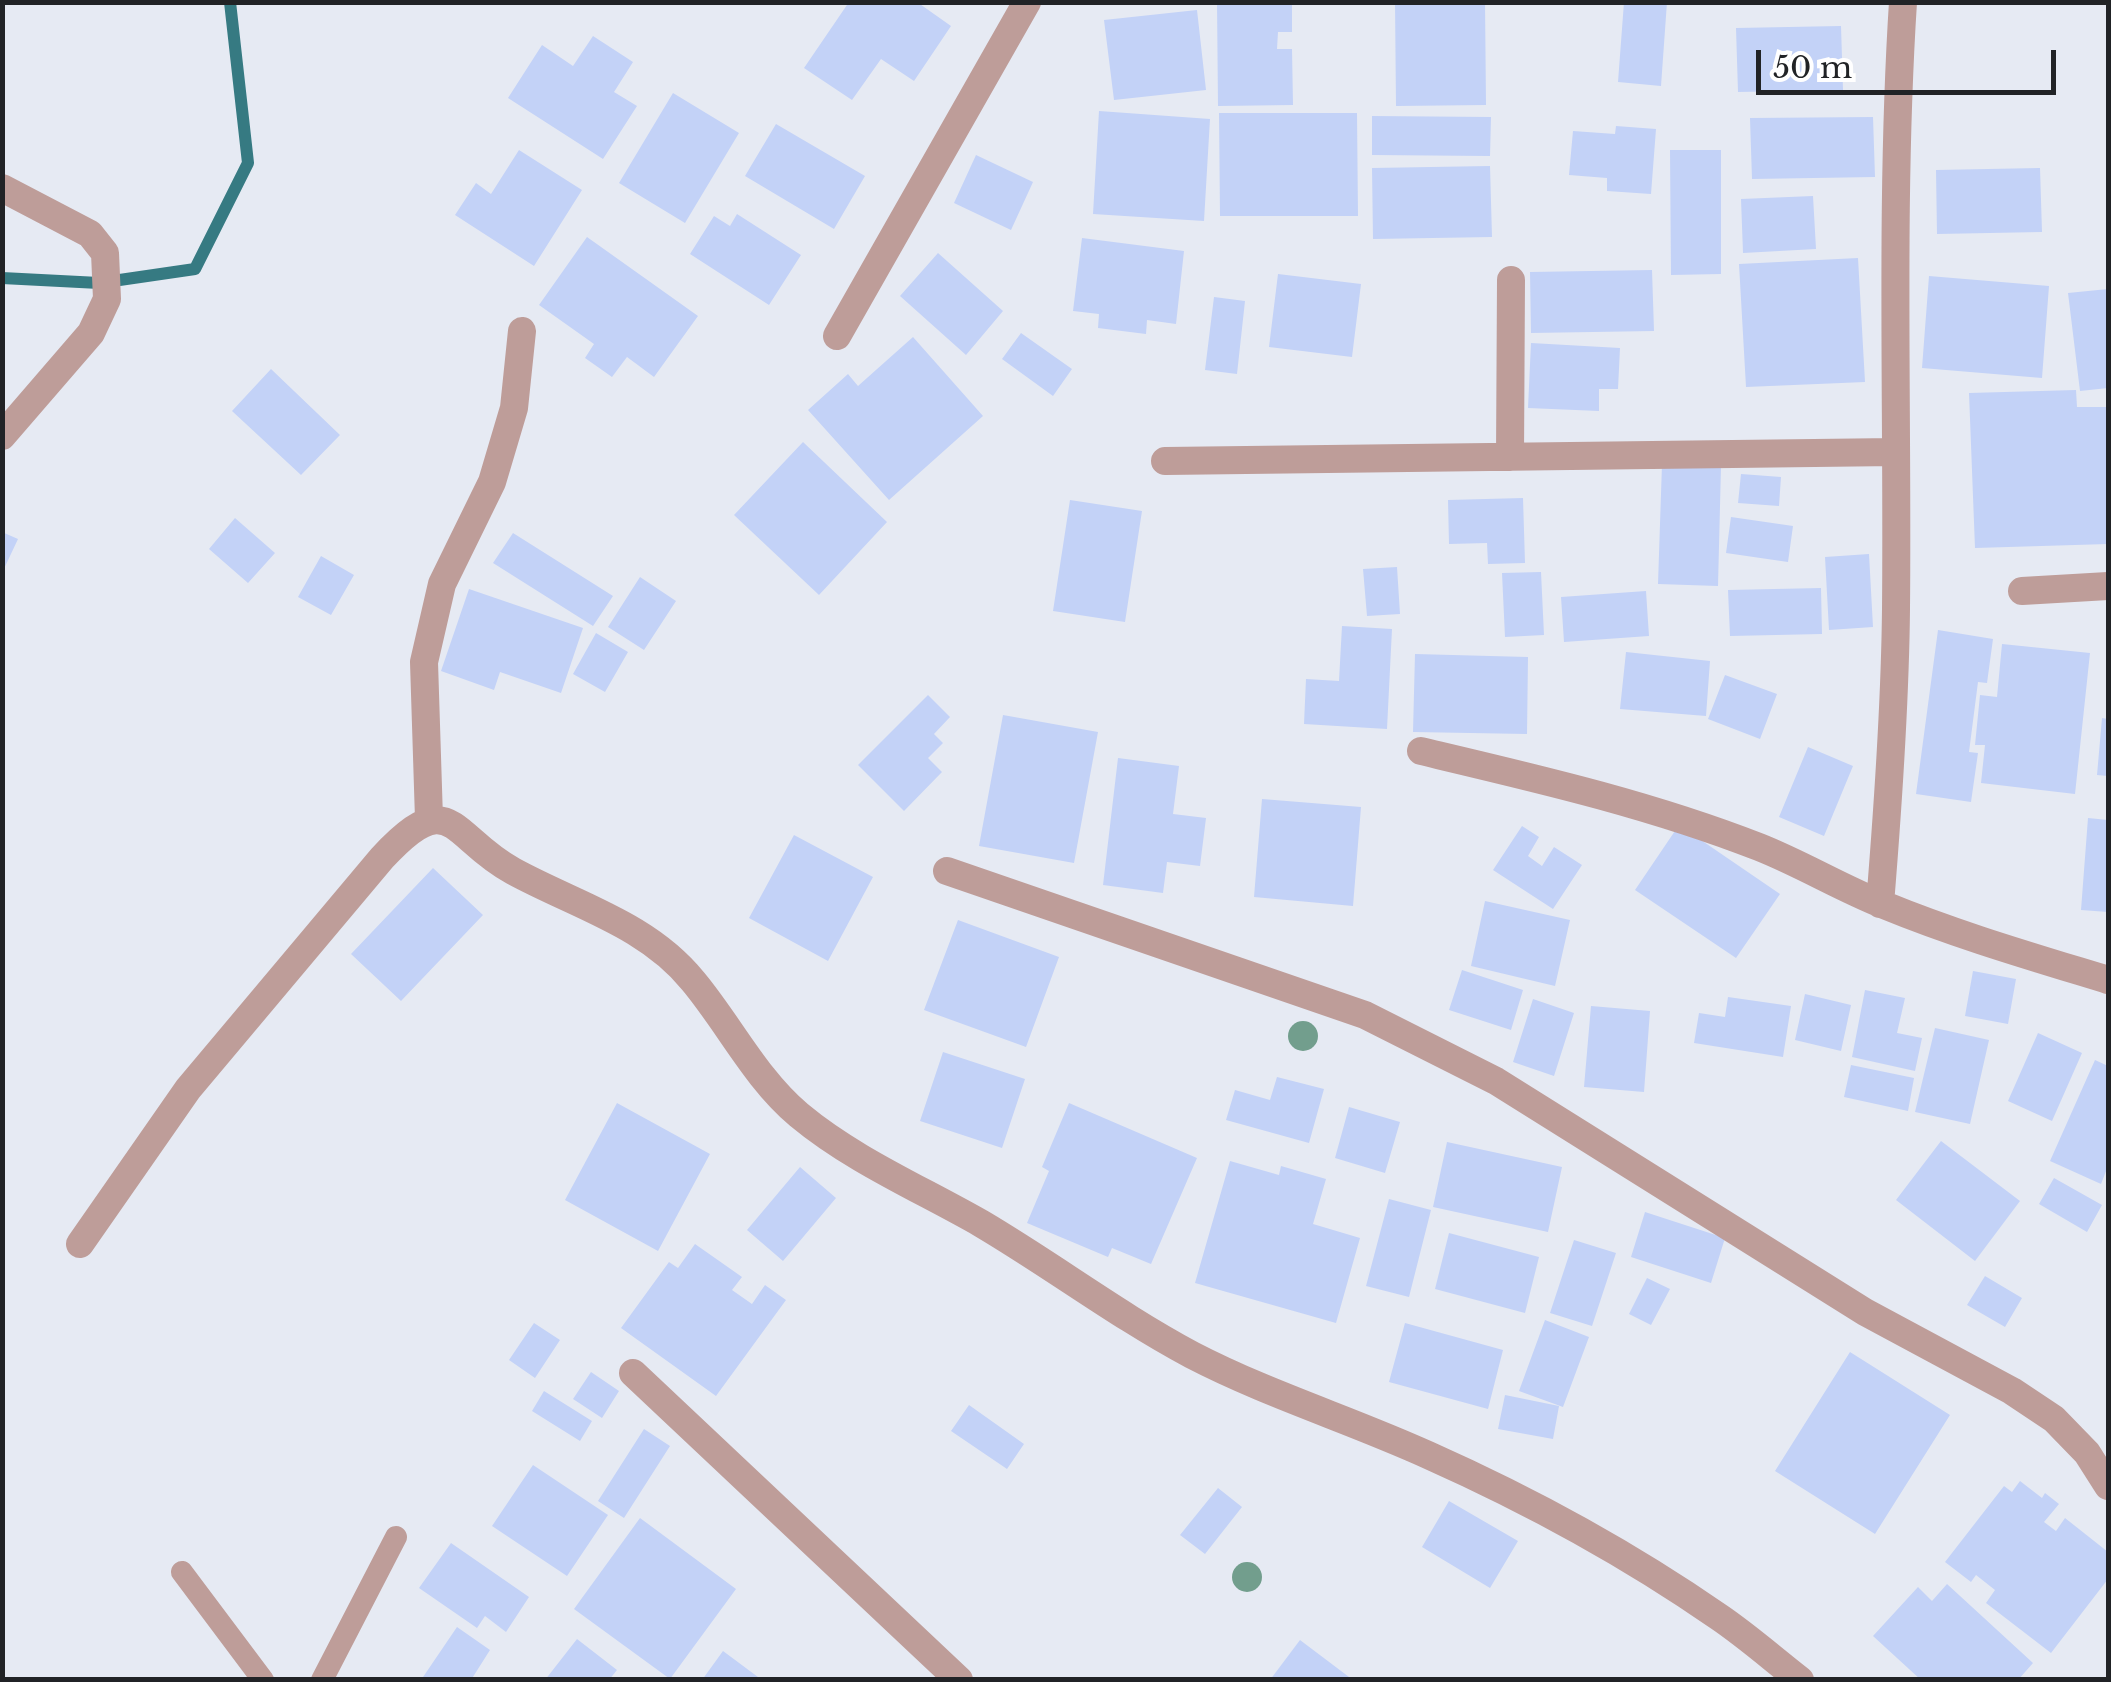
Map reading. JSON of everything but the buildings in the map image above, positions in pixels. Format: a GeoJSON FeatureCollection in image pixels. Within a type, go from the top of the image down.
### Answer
{"type":"FeatureCollection","features":[{"type":"Feature","properties":{"kind":"street"},"geometry":{"type":"LineString","coordinates":[[837,336],[1027,2]]}},
{"type":"Feature","properties":{"kind":"street"},"geometry":{"type":"LineString","coordinates":[[1880,904],[1890,785],[1896,610],[1898,73],[1902,2]]}},
{"type":"Feature","properties":{"kind":"street"},"geometry":{"type":"LineString","coordinates":[[2,188],[90,234],[105,252],[107,298],[91,333],[2,436]]}},
{"type":"Feature","properties":{"kind":"street"},"geometry":{"type":"LineString","coordinates":[[1510,457],[1511,280]]}},
{"type":"Feature","properties":{"kind":"street"},"geometry":{"type":"LineString","coordinates":[[429,819],[424,662],[442,584],[492,482],[514,408],[522,331]]}},
{"type":"Feature","properties":{"kind":"street"},"geometry":{"type":"LineString","coordinates":[[1165,461],[1895,452]]}},
{"type":"Feature","properties":{"kind":"street"},"geometry":{"type":"LineString","coordinates":[[2022,591],[2108,586]]}},
{"type":"Feature","properties":{"kind":"street"},"geometry":{"type":"LineString","coordinates":[[1421,751],[1631,802],[1761,848],[1880,904],[1985,943],[2108,980]]}},
{"type":"Feature","properties":{"kind":"street"},"geometry":{"type":"LineString","coordinates":[[80,1244],[188,1088],[382,858],[408,830],[429,819],[454,824],[508,869],[651,939],[692,979],[740,1048],[797,1114],[884,1172],[977,1222],[1196,1357],[1430,1456],[1586,1534],[1719,1617],[1800,1680]]}},
{"type":"Feature","properties":{"kind":"street"},"geometry":{"type":"LineString","coordinates":[[947,871],[1365,1015],[1496,1081],[1865,1312],[2054,1419],[2088,1453],[2108,1486]]}},
{"type":"Feature","properties":{"kind":"street"},"geometry":{"type":"LineString","coordinates":[[633,1373],[959,1680]]}},
{"type":"Feature","properties":{"kind":"lane"},"geometry":{"type":"LineString","coordinates":[[322,1680],[396,1537]]}},
{"type":"Feature","properties":{"kind":"lane"},"geometry":{"type":"LineString","coordinates":[[182,1572],[263,1680]]}},
{"type":"Feature","properties":{"kind":"waterway"},"geometry":{"type":"LineString","coordinates":[[2,278],[99,283],[195,269],[248,163],[230,2]]}}]}
